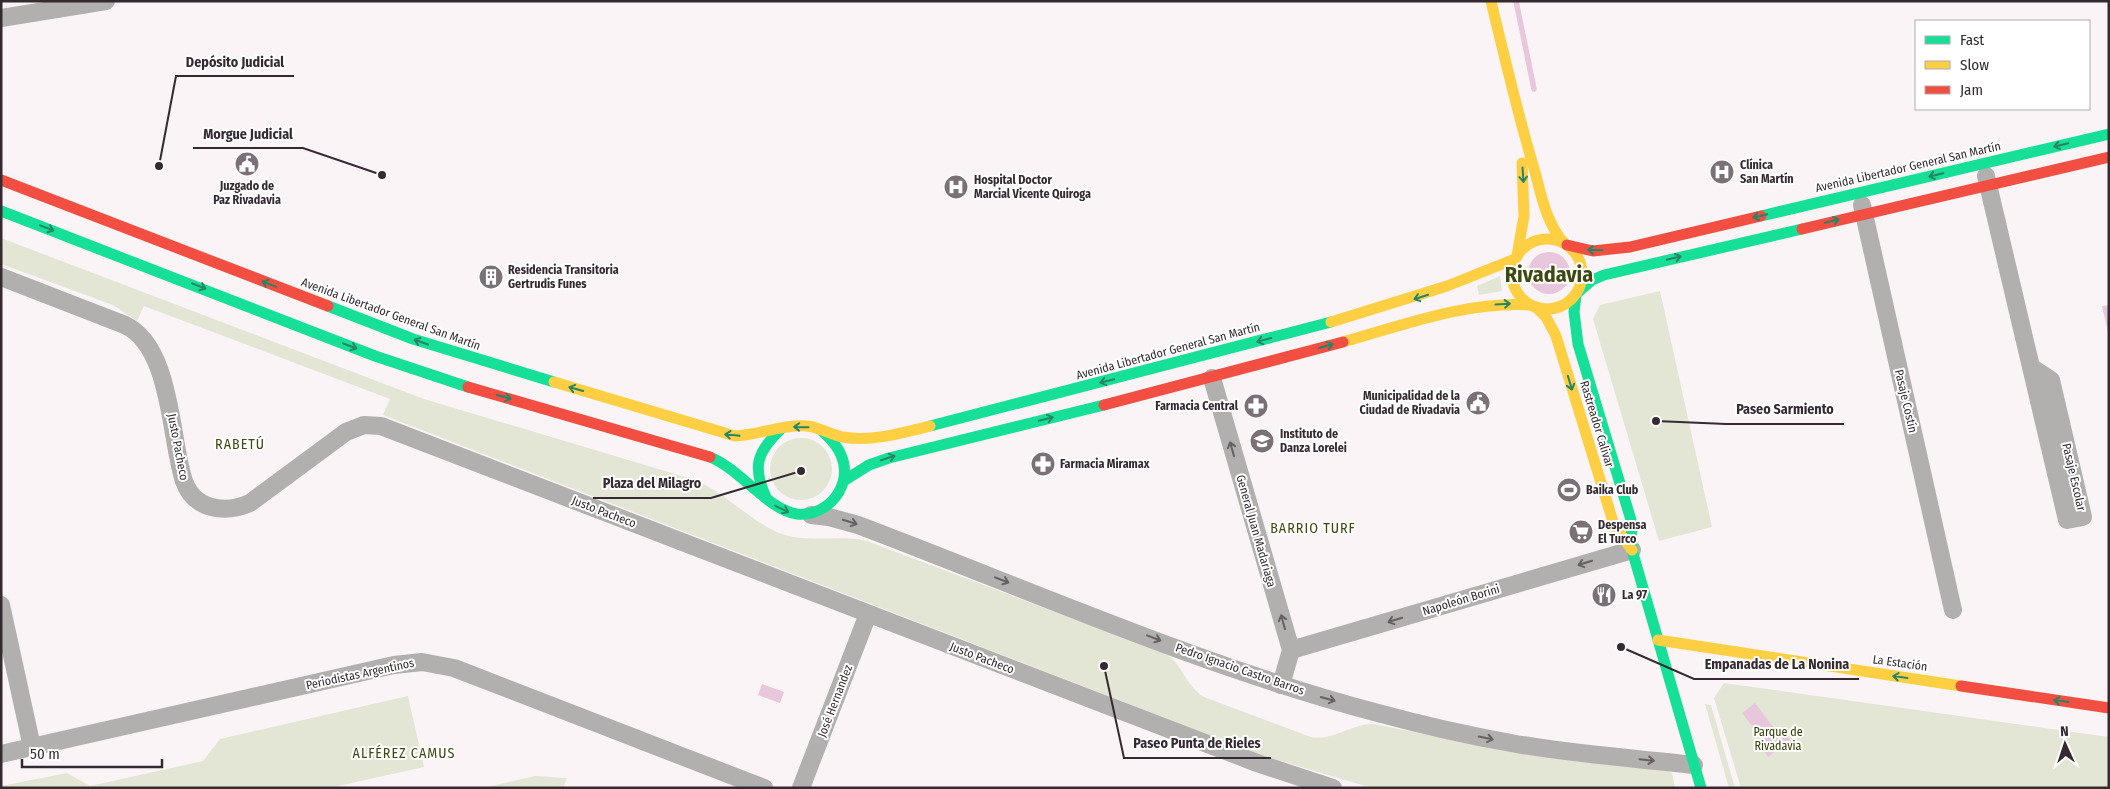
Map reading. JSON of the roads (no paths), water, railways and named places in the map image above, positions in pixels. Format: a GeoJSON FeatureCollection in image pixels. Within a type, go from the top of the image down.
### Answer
{"type":"FeatureCollection","features":[{"type":"Feature","properties":{"kind":"main road"},"geometry":{"type":"LineString","coordinates":[[1491,1],[1516,109],[1548,221],[1554,232],[1575,254],[1580,264],[1582,276],[1576,294]]}},
{"type":"Feature","properties":{"kind":"main road"},"geometry":{"type":"LineString","coordinates":[[1516,109],[1524,208],[1512,278],[1515,289],[1522,298],[1534,306]]}},
{"type":"Feature","properties":{"kind":"main road","name":"Avenida Libertador General San Martín"},"geometry":{"type":"LineString","coordinates":[[1565,244],[1593,251],[1624,248],[2109,134]]}},
{"type":"Feature","properties":{"kind":"main road"},"geometry":{"type":"LineString","coordinates":[[845,480],[869,466],[889,458],[1212,378],[1455,311],[1502,304],[1553,308],[1564,304],[1592,280],[1604,275],[2109,157]]}},
{"type":"Feature","properties":{"kind":"main road","name":"Avenida Libertador General San Martín"},"geometry":{"type":"LineString","coordinates":[[1,180],[385,329],[456,354],[727,436],[754,435],[793,426],[808,426],[842,437],[859,439],[884,437],[924,428],[1165,367],[1398,304],[1467,280],[1516,257]]}},
{"type":"Feature","properties":{"kind":"main road"},"geometry":{"type":"LineString","coordinates":[[1,211],[428,375],[704,454],[739,471],[776,507],[788,512],[802,514],[817,511],[830,504],[839,493],[845,480],[842,452],[833,440],[822,431]]}},
{"type":"Feature","properties":{"kind":"main road"},"geometry":{"type":"LineString","coordinates":[[1516,257],[1534,242],[1545,239],[1565,244]]}},
{"type":"Feature","properties":{"kind":"main road","name":"Rastreador Calivar"},"geometry":{"type":"LineString","coordinates":[[1576,294],[1574,312],[1578,344],[1631,520],[1632,550],[1701,788]]}},
{"type":"Feature","properties":{"kind":"main road","name":"Rastreador Calivar"},"geometry":{"type":"LineString","coordinates":[[1534,306],[1546,317],[1556,336],[1614,525],[1632,550]]}},
{"type":"Feature","properties":{"kind":"main road"},"geometry":{"type":"LineString","coordinates":[[766,497],[758,476],[759,454],[767,442],[780,430]]}},
{"type":"Feature","properties":{"kind":"main road","name":"La Estación"},"geometry":{"type":"LineString","coordinates":[[1658,640],[2109,708]]}},
{"type":"Feature","properties":{"kind":"street"},"geometry":{"type":"LineString","coordinates":[[1,18],[106,1]]}},
{"type":"Feature","properties":{"kind":"street","name":"Pasaje Escolar"},"geometry":{"type":"LineString","coordinates":[[1983,164],[2067,520],[2083,517],[2051,380],[2031,367]]}},
{"type":"Feature","properties":{"kind":"street","name":"Pasaje Costín"},"geometry":{"type":"LineString","coordinates":[[1858,193],[1953,610]]}},
{"type":"Feature","properties":{"kind":"street","name":"Justo Pacheco"},"geometry":{"type":"LineString","coordinates":[[1,277],[126,325],[137,333],[145,342],[165,388],[184,481],[194,498],[204,505],[226,510],[250,503],[346,432],[364,425],[381,426],[1257,763],[1333,788]]}},
{"type":"Feature","properties":{"kind":"street","name":"General Juan Madariaga"},"geometry":{"type":"LineString","coordinates":[[1212,378],[1291,650]]}},
{"type":"Feature","properties":{"kind":"street","name":"Pedro Ignacio Castro Barros"},"geometry":{"type":"LineString","coordinates":[[802,514],[829,517],[858,525],[1282,685],[1379,713],[1512,743],[1600,756],[1694,765]]}},
{"type":"Feature","properties":{"kind":"street","name":"Napoleón Borini"},"geometry":{"type":"LineString","coordinates":[[1291,650],[1632,550]]}},
{"type":"Feature","properties":{"kind":"street"},"geometry":{"type":"LineString","coordinates":[[1,604],[32,747]]}},
{"type":"Feature","properties":{"kind":"street","name":"José Hernandez"},"geometry":{"type":"LineString","coordinates":[[801,788],[868,614]]}},
{"type":"Feature","properties":{"kind":"street"},"geometry":{"type":"LineString","coordinates":[[1282,685],[1291,650]]}},
{"type":"Feature","properties":{"kind":"street","name":"Periodistas Argentinos"},"geometry":{"type":"LineString","coordinates":[[1,754],[394,665],[422,662],[454,668],[764,788]]}},
{"type":"Feature","properties":{"kind":"waterway"},"geometry":{"type":"LineString","coordinates":[[1516,1],[1534,89]]}},
{"type":"Feature","properties":{"kind":"place","name":"Juzgado de Paz Rivadavia"},"geometry":{"type":"Point","coordinates":[247,164]}},
{"type":"Feature","properties":{"kind":"place","name":"Depósito Judicial"},"geometry":{"type":"Point","coordinates":[159,166]}},
{"type":"Feature","properties":{"kind":"place","name":"Clínica San Martín"},"geometry":{"type":"Point","coordinates":[1722,172]}},
{"type":"Feature","properties":{"kind":"place","name":"Morgue Judicial"},"geometry":{"type":"Point","coordinates":[382,175]}},
{"type":"Feature","properties":{"kind":"place","name":"Hospital Doctor Marcial Vicente Quiroga"},"geometry":{"type":"Point","coordinates":[956,187]}},
{"type":"Feature","properties":{"kind":"place","name":"Residencia Transitoria Gertrudis Funes"},"geometry":{"type":"Point","coordinates":[491,277]}},
{"type":"Feature","properties":{"kind":"place","name":"Municipalidad de la Ciudad de Rivadavia"},"geometry":{"type":"Point","coordinates":[1478,403]}},
{"type":"Feature","properties":{"kind":"place","name":"Farmacia Central"},"geometry":{"type":"Point","coordinates":[1256,406]}},
{"type":"Feature","properties":{"kind":"place","name":"Paseo Sarmiento"},"geometry":{"type":"Point","coordinates":[1656,421]}},
{"type":"Feature","properties":{"kind":"place","name":"Instituto de Danza Lorelei"},"geometry":{"type":"Point","coordinates":[1262,441]}},
{"type":"Feature","properties":{"kind":"place","name":"Farmacia Miramax"},"geometry":{"type":"Point","coordinates":[1043,464]}},
{"type":"Feature","properties":{"kind":"place","name":"Plaza del Milagro"},"geometry":{"type":"Point","coordinates":[801,471]}},
{"type":"Feature","properties":{"kind":"place","name":"Baika Club"},"geometry":{"type":"Point","coordinates":[1569,490]}},
{"type":"Feature","properties":{"kind":"place","name":"Despensa El Turco"},"geometry":{"type":"Point","coordinates":[1581,532]}},
{"type":"Feature","properties":{"kind":"place","name":"La 97"},"geometry":{"type":"Point","coordinates":[1604,595]}},
{"type":"Feature","properties":{"kind":"place","name":"Empanadas de La Nonina"},"geometry":{"type":"Point","coordinates":[1621,647]}},
{"type":"Feature","properties":{"kind":"place","name":"Paseo Punta de Rieles"},"geometry":{"type":"Point","coordinates":[1104,666]}},
{"type":"Feature","properties":{"kind":"district","name":"Rivadavia"},"geometry":{"type":"Point","coordinates":[1549,274]}},
{"type":"Feature","properties":{"kind":"district","name":"RABETÚ"},"geometry":{"type":"Point","coordinates":[240,444]}},
{"type":"Feature","properties":{"kind":"district","name":"BARRIO TURF"},"geometry":{"type":"Point","coordinates":[1313,528]}},
{"type":"Feature","properties":{"kind":"district","name":"ALFÉREZ CAMUS"},"geometry":{"type":"Point","coordinates":[404,753]}},
{"type":"Feature","properties":{"kind":"park label","name":"Parque de Rivadavia"},"geometry":{"type":"Point","coordinates":[1778,739]}}]}
